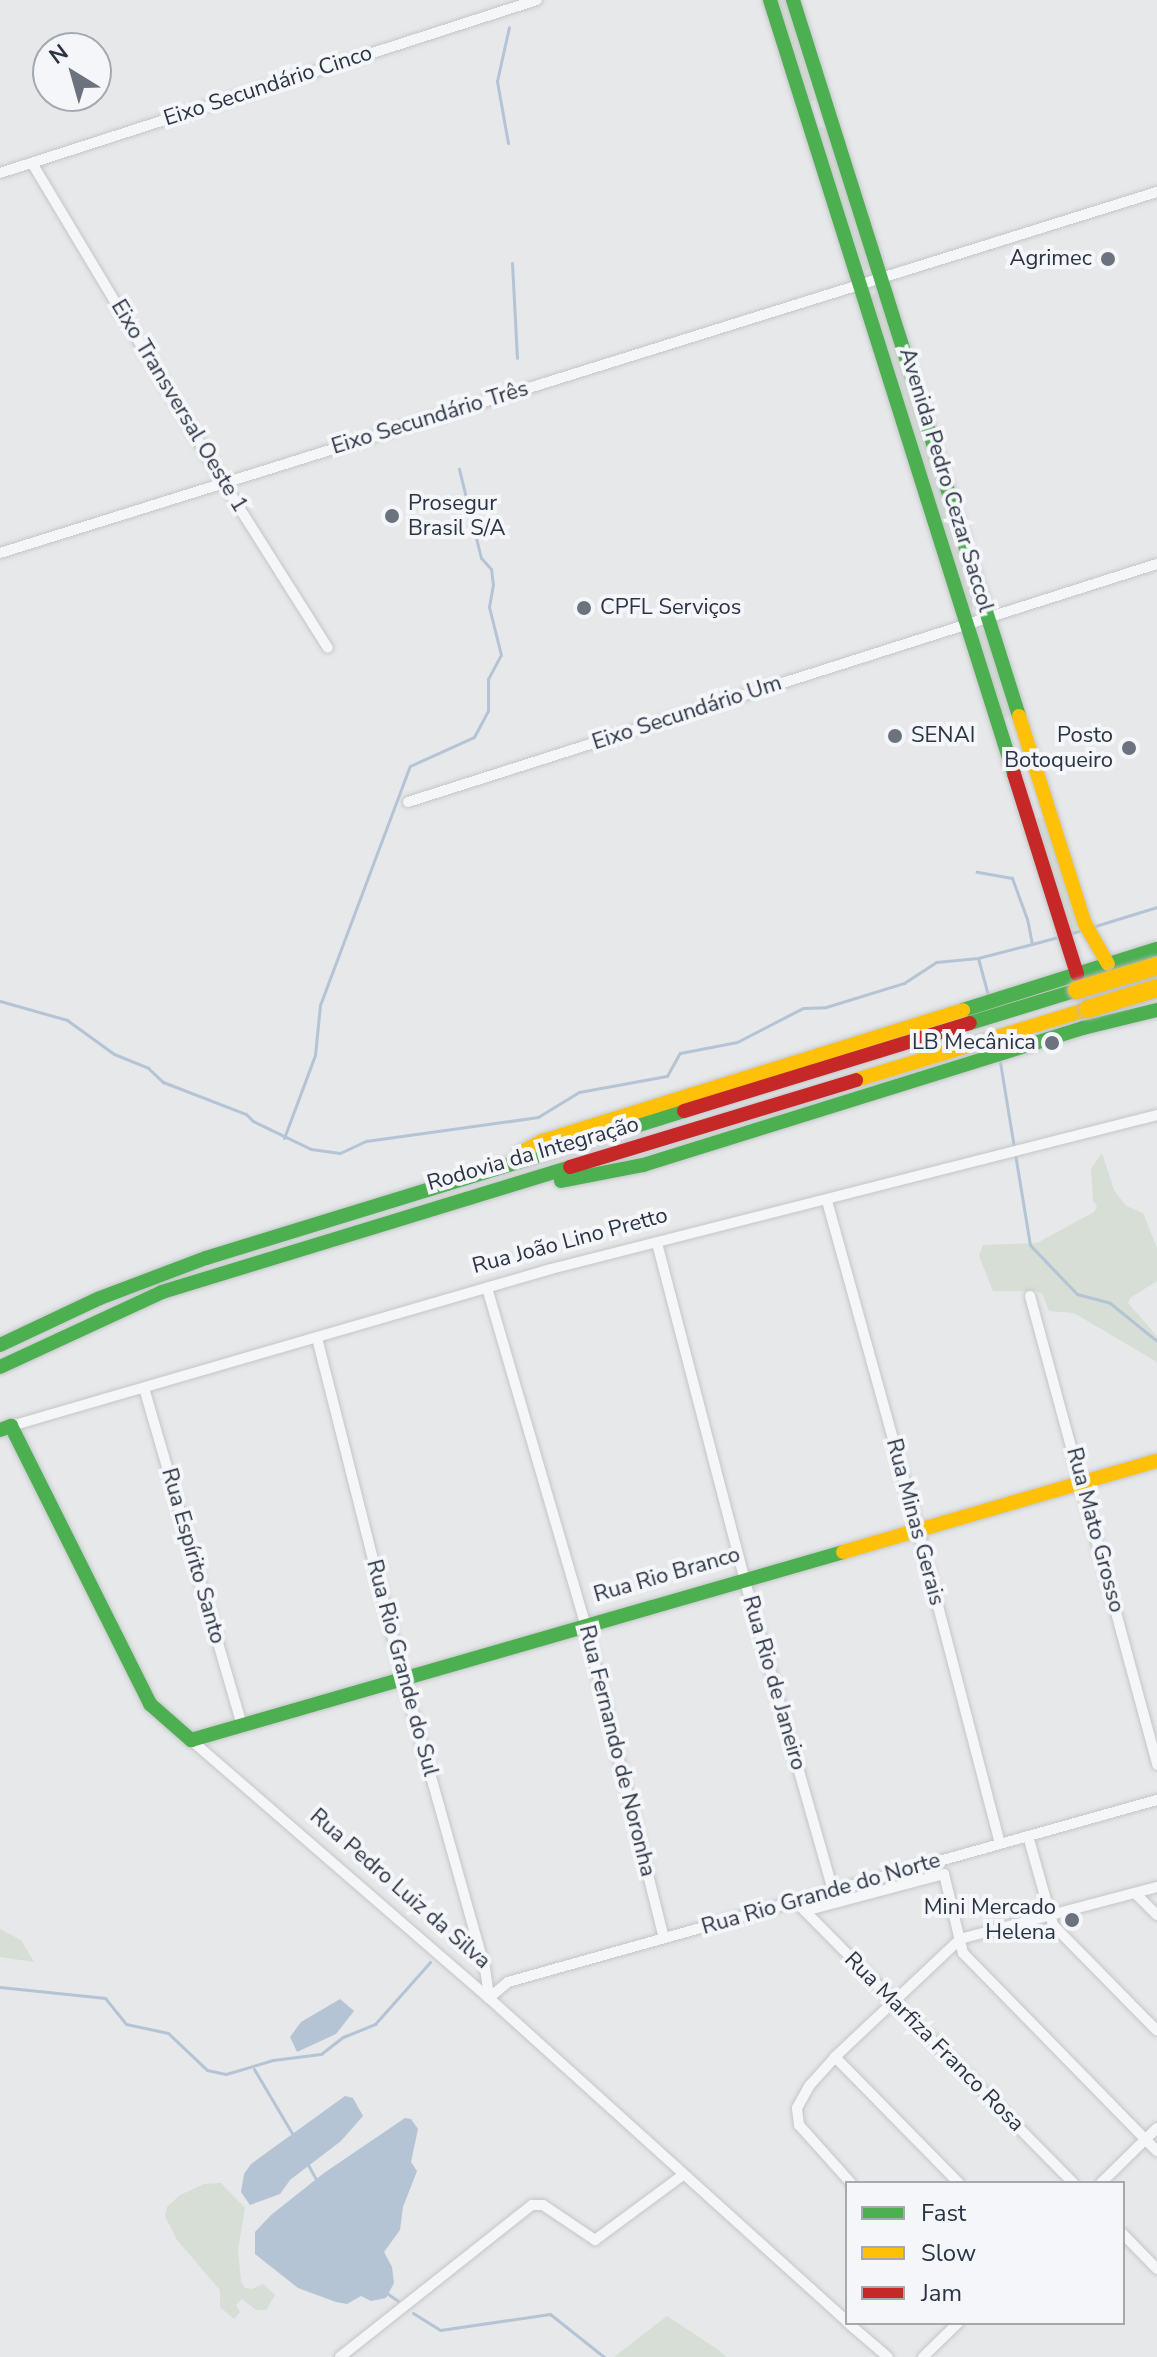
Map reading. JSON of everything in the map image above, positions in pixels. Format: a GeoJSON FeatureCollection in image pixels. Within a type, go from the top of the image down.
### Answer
{"type":"FeatureCollection","features":[{"type":"Feature","properties":{"kind":"main road","name":"Avenida Pedro Cezar Saccol"},"geometry":{"type":"LineString","coordinates":[[770,0],[1077,982],[1102,1023]]}},
{"type":"Feature","properties":{"kind":"main road","name":"Avenida Pedro Cezar Saccol"},"geometry":{"type":"LineString","coordinates":[[793,0],[1085,924],[1108,964]]}},
{"type":"Feature","properties":{"kind":"main road"},"geometry":{"type":"LineString","coordinates":[[1077,982],[1108,964],[1157,949]]}},
{"type":"Feature","properties":{"kind":"main road"},"geometry":{"type":"LineString","coordinates":[[1077,982],[1157,966]]}},
{"type":"Feature","properties":{"kind":"main road","name":"Rodovia da Integração"},"geometry":{"type":"LineString","coordinates":[[0,1345],[53,1318],[166,1272],[1077,982]]}},
{"type":"Feature","properties":{"kind":"main road","name":"Rodovia da Integração"},"geometry":{"type":"LineString","coordinates":[[0,1367],[67,1333],[162,1292],[1157,988]]}},
{"type":"Feature","properties":{"kind":"main road"},"geometry":{"type":"LineString","coordinates":[[491,1191],[643,1165],[1102,1023],[1157,1010]]}},
{"type":"Feature","properties":{"kind":"main road","name":"Rua Pedro Luiz da Silva"},"geometry":{"type":"LineString","coordinates":[[6,1428],[150,1704],[191,1740]]}},
{"type":"Feature","properties":{"kind":"main road","name":"Rua Rio Branco"},"geometry":{"type":"LineString","coordinates":[[191,1740],[1157,1461]]}},
{"type":"Feature","properties":{"kind":"street","name":"Eixo Secundário Cinco"},"geometry":{"type":"LineString","coordinates":[[0,173],[537,0]]}},
{"type":"Feature","properties":{"kind":"street","name":"Eixo Transversal Oeste 1"},"geometry":{"type":"LineString","coordinates":[[32,163],[223,482],[328,648]]}},
{"type":"Feature","properties":{"kind":"street","name":"Eixo Secundário Três"},"geometry":{"type":"LineString","coordinates":[[0,553],[1157,192]]}},
{"type":"Feature","properties":{"kind":"street","name":"Eixo Secundário Um"},"geometry":{"type":"LineString","coordinates":[[408,802],[1157,564]]}},
{"type":"Feature","properties":{"kind":"street","name":"Rua João Lino Pretto"},"geometry":{"type":"LineString","coordinates":[[6,1428],[487,1288],[1157,1115]]}},
{"type":"Feature","properties":{"kind":"street","name":"Rua Minas Gerais"},"geometry":{"type":"LineString","coordinates":[[827,1201],[918,1529],[1000,1844]]}},
{"type":"Feature","properties":{"kind":"street","name":"Rua Rio de Janeiro"},"geometry":{"type":"LineString","coordinates":[[657,1243],[744,1578],[833,1891]]}},
{"type":"Feature","properties":{"kind":"street","name":"Rua Fernando de Noronha"},"geometry":{"type":"LineString","coordinates":[[487,1288],[585,1624],[664,1938]]}},
{"type":"Feature","properties":{"kind":"street","name":"Rua Mato Grosso"},"geometry":{"type":"LineString","coordinates":[[1030,1296],[1157,1765]]}},
{"type":"Feature","properties":{"kind":"street","name":"Rua Rio Grande do Sul"},"geometry":{"type":"LineString","coordinates":[[317,1338],[403,1677],[485,1968],[489,1998]]}},
{"type":"Feature","properties":{"kind":"street","name":"Rua Espírito Santo"},"geometry":{"type":"LineString","coordinates":[[144,1388],[242,1725]]}},
{"type":"Feature","properties":{"kind":"street","name":"Rua Pedro Luiz da Silva"},"geometry":{"type":"LineString","coordinates":[[191,1740],[489,1998],[845,2319]]}},
{"type":"Feature","properties":{"kind":"street","name":"Rua Rio Grande do Norte"},"geometry":{"type":"LineString","coordinates":[[489,1998],[508,1982],[1157,1800]]}},
{"type":"Feature","properties":{"kind":"street"},"geometry":{"type":"LineString","coordinates":[[1028,1836],[1053,1925],[1157,2031]]}},
{"type":"Feature","properties":{"kind":"street"},"geometry":{"type":"LineString","coordinates":[[805,1911],[944,1874],[963,1953],[1157,2151]]}},
{"type":"Feature","properties":{"kind":"street"},"geometry":{"type":"LineString","coordinates":[[849,2181],[799,2125],[797,2108],[810,2085],[835,2057],[960,1939],[1157,1887]]}},
{"type":"Feature","properties":{"kind":"street"},"geometry":{"type":"LineString","coordinates":[[1135,1893],[1157,1915]]}},
{"type":"Feature","properties":{"kind":"street","name":"Rua Marfiza Franco Rosa"},"geometry":{"type":"LineString","coordinates":[[795,1901],[1071,2181]]}},
{"type":"Feature","properties":{"kind":"street"},"geometry":{"type":"LineString","coordinates":[[835,2057],[957,2181]]}},
{"type":"Feature","properties":{"kind":"street"},"geometry":{"type":"LineString","coordinates":[[1103,2181],[1157,2128]]}},
{"type":"Feature","properties":{"kind":"street"},"geometry":{"type":"LineString","coordinates":[[340,2357],[532,2205],[543,2205],[595,2240],[683,2175]]}},
{"type":"Feature","properties":{"kind":"street"},"geometry":{"type":"LineString","coordinates":[[1125,2236],[1157,2269]]}},
{"type":"Feature","properties":{"kind":"street","name":"Rua Pedro Luiz da Silva"},"geometry":{"type":"LineString","coordinates":[[851,2325],[888,2357]]}},
{"type":"Feature","properties":{"kind":"street"},"geometry":{"type":"LineString","coordinates":[[923,2357],[956,2325]]}},
{"type":"Feature","properties":{"kind":"shaded area"},"geometry":{"type":"Polygon","coordinates":[[[773,0],[786,0],[815,100],[809,102],[773,0]]]}},
{"type":"Feature","properties":{"kind":"shaded area"},"geometry":{"type":"Polygon","coordinates":[[[820,127],[827,128],[871,267],[865,271],[816,131],[820,127]]]}},
{"type":"Feature","properties":{"kind":"shaded area"},"geometry":{"type":"Polygon","coordinates":[[[875,293],[881,295],[975,598],[972,609],[967,605],[871,297],[875,293]]]}},
{"type":"Feature","properties":{"kind":"shaded area"},"geometry":{"type":"Polygon","coordinates":[[[978,628],[985,631],[1012,712],[1007,718],[1001,715],[976,635],[978,628]]]}},
{"type":"Feature","properties":{"kind":"shaded area"},"geometry":{"type":"Polygon","coordinates":[[[1039,817],[1045,818],[1078,930],[1068,933],[1034,821],[1039,817]]]}},
{"type":"Feature","properties":{"kind":"shaded area"},"geometry":{"type":"Polygon","coordinates":[[[1102,1153],[1114,1190],[1126,1206],[1143,1213],[1157,1248],[1157,1281],[1130,1298],[1128,1303],[1157,1336],[1157,1362],[1074,1313],[1049,1311],[1042,1294],[1036,1291],[993,1291],[979,1256],[983,1245],[1037,1243],[1094,1212],[1097,1206],[1093,1201],[1091,1169],[1102,1153]]]}},
{"type":"Feature","properties":{"kind":"shaded area"},"geometry":{"type":"Polygon","coordinates":[[[0,1929],[21,1940],[34,1962],[0,1957],[0,1929]]]}},
{"type":"Feature","properties":{"kind":"shaded area"},"geometry":{"type":"Polygon","coordinates":[[[221,2183],[245,2208],[238,2250],[241,2282],[245,2288],[252,2289],[263,2284],[275,2295],[266,2310],[256,2310],[242,2299],[236,2305],[240,2312],[234,2319],[220,2307],[220,2290],[177,2240],[165,2216],[167,2207],[180,2195],[204,2184],[221,2183]]]}},
{"type":"Feature","properties":{"kind":"shaded area"},"geometry":{"type":"Polygon","coordinates":[[[667,2316],[717,2349],[726,2357],[614,2357],[667,2316]]]}},
{"type":"Feature","properties":{"kind":"water"},"geometry":{"type":"Polygon","coordinates":[[[340,1999],[354,2011],[336,2034],[297,2052],[290,2037],[301,2022],[340,1999]]]}},
{"type":"Feature","properties":{"kind":"water"},"geometry":{"type":"Polygon","coordinates":[[[345,2096],[353,2098],[363,2116],[341,2141],[290,2180],[280,2194],[250,2205],[241,2192],[244,2174],[251,2164],[345,2096]]]}},
{"type":"Feature","properties":{"kind":"water"},"geometry":{"type":"Polygon","coordinates":[[[405,2118],[411,2119],[418,2129],[411,2162],[417,2171],[403,2207],[400,2230],[384,2252],[392,2267],[394,2283],[386,2298],[371,2301],[361,2296],[347,2304],[336,2302],[298,2288],[255,2254],[255,2232],[271,2215],[324,2173],[405,2118]]]}},
{"type":"Feature","properties":{"kind":"waterway"},"geometry":{"type":"LineString","coordinates":[[508,143],[497,81],[509,27]]}},
{"type":"Feature","properties":{"kind":"waterway"},"geometry":{"type":"LineString","coordinates":[[512,263],[517,358]]}},
{"type":"Feature","properties":{"kind":"waterway"},"geometry":{"type":"LineString","coordinates":[[284,1138],[315,1055],[320,1005],[410,766],[474,737],[488,711],[488,679],[501,655],[489,607],[493,585],[491,569],[481,558],[459,469]]}},
{"type":"Feature","properties":{"kind":"waterway"},"geometry":{"type":"LineString","coordinates":[[0,1001],[67,1020],[114,1054],[148,1068],[163,1082],[246,1114],[253,1121],[311,1149],[340,1153],[366,1141],[538,1117],[579,1092],[667,1076],[680,1053],[737,1042],[803,1008],[826,1007],[904,983],[936,962],[978,958],[1032,944],[1027,919],[1012,878],[977,872]]}},
{"type":"Feature","properties":{"kind":"waterway"},"geometry":{"type":"LineString","coordinates":[[1092,927],[1157,907]]}},
{"type":"Feature","properties":{"kind":"waterway"},"geometry":{"type":"LineString","coordinates":[[1069,934],[1085,929]]}},
{"type":"Feature","properties":{"kind":"waterway"},"geometry":{"type":"LineString","coordinates":[[1032,944],[1061,936]]}},
{"type":"Feature","properties":{"kind":"waterway"},"geometry":{"type":"LineString","coordinates":[[978,958],[988,995]]}},
{"type":"Feature","properties":{"kind":"waterway"},"geometry":{"type":"LineString","coordinates":[[1000,1062],[1030,1245],[1077,1294],[1110,1303],[1157,1341]]}},
{"type":"Feature","properties":{"kind":"waterway"},"geometry":{"type":"LineString","coordinates":[[0,1987],[105,1998],[126,2024],[168,2033],[207,2070],[226,2074],[273,2060],[321,2054],[343,2037],[375,2024],[430,1962]]}},
{"type":"Feature","properties":{"kind":"waterway"},"geometry":{"type":"LineString","coordinates":[[254,2069],[293,2135]]}},
{"type":"Feature","properties":{"kind":"waterway"},"geometry":{"type":"LineString","coordinates":[[307,2163],[317,2181]]}},
{"type":"Feature","properties":{"kind":"waterway"},"geometry":{"type":"LineString","coordinates":[[388,2294],[398,2301]]}},
{"type":"Feature","properties":{"kind":"waterway"},"geometry":{"type":"LineString","coordinates":[[413,2313],[440,2330],[550,2314],[604,2357]]}},
{"type":"Feature","properties":{"kind":"traffic: fast"},"geometry":{"type":"LineString","coordinates":[[770,0],[1014,774]]}},
{"type":"Feature","properties":{"kind":"traffic: fast"},"geometry":{"type":"LineString","coordinates":[[793,0],[1019,716]]}},
{"type":"Feature","properties":{"kind":"traffic: fast"},"geometry":{"type":"LineString","coordinates":[[963,1010],[1157,949]]}},
{"type":"Feature","properties":{"kind":"traffic: fast"},"geometry":{"type":"LineString","coordinates":[[970,1023],[1077,990]]}},
{"type":"Feature","properties":{"kind":"traffic: fast"},"geometry":{"type":"LineString","coordinates":[[561,1181],[643,1165],[1083,1028],[1157,1010]]}},
{"type":"Feature","properties":{"kind":"traffic: fast"},"geometry":{"type":"LineString","coordinates":[[0,1345],[100,1298],[206,1258],[684,1111]]}},
{"type":"Feature","properties":{"kind":"traffic: fast"},"geometry":{"type":"LineString","coordinates":[[0,1367],[162,1292],[570,1167]]}},
{"type":"Feature","properties":{"kind":"traffic: fast"},"geometry":{"type":"LineString","coordinates":[[0,1430],[11,1426],[150,1704],[191,1740],[843,1552]]}},
{"type":"Feature","properties":{"kind":"traffic: slow"},"geometry":{"type":"LineString","coordinates":[[1019,716],[1085,924],[1108,964]]}},
{"type":"Feature","properties":{"kind":"traffic: slow"},"geometry":{"type":"LineString","coordinates":[[1077,990],[1157,966]]}},
{"type":"Feature","properties":{"kind":"traffic: slow"},"geometry":{"type":"LineString","coordinates":[[1088,1009],[1157,988]]}},
{"type":"Feature","properties":{"kind":"traffic: slow"},"geometry":{"type":"LineString","coordinates":[[856,1080],[1088,1009]]}},
{"type":"Feature","properties":{"kind":"traffic: slow"},"geometry":{"type":"LineString","coordinates":[[520,1153],[543,1141],[963,1010]]}},
{"type":"Feature","properties":{"kind":"traffic: slow"},"geometry":{"type":"LineString","coordinates":[[843,1552],[1157,1461]]}},
{"type":"Feature","properties":{"kind":"traffic: jam"},"geometry":{"type":"LineString","coordinates":[[1014,774],[1077,974]]}},
{"type":"Feature","properties":{"kind":"traffic: jam"},"geometry":{"type":"LineString","coordinates":[[684,1111],[970,1023]]}},
{"type":"Feature","properties":{"kind":"traffic: jam"},"geometry":{"type":"LineString","coordinates":[[570,1167],[856,1080]]}},
{"type":"Feature","properties":{"kind":"place","name":"Agrimec"},"geometry":{"type":"Point","coordinates":[1108,259]}},
{"type":"Feature","properties":{"kind":"place","name":"Prosegur Brasil S/A"},"geometry":{"type":"Point","coordinates":[392,516]}},
{"type":"Feature","properties":{"kind":"place","name":"CPFL Serviços"},"geometry":{"type":"Point","coordinates":[584,608]}},
{"type":"Feature","properties":{"kind":"place","name":"SENAI"},"geometry":{"type":"Point","coordinates":[895,736]}},
{"type":"Feature","properties":{"kind":"place","name":"Posto Botoqueiro"},"geometry":{"type":"Point","coordinates":[1129,748]}},
{"type":"Feature","properties":{"kind":"place","name":"LB Mecânica"},"geometry":{"type":"Point","coordinates":[1052,1043]}},
{"type":"Feature","properties":{"kind":"place","name":"Mini Mercado Helena"},"geometry":{"type":"Point","coordinates":[1072,1920]}}]}
